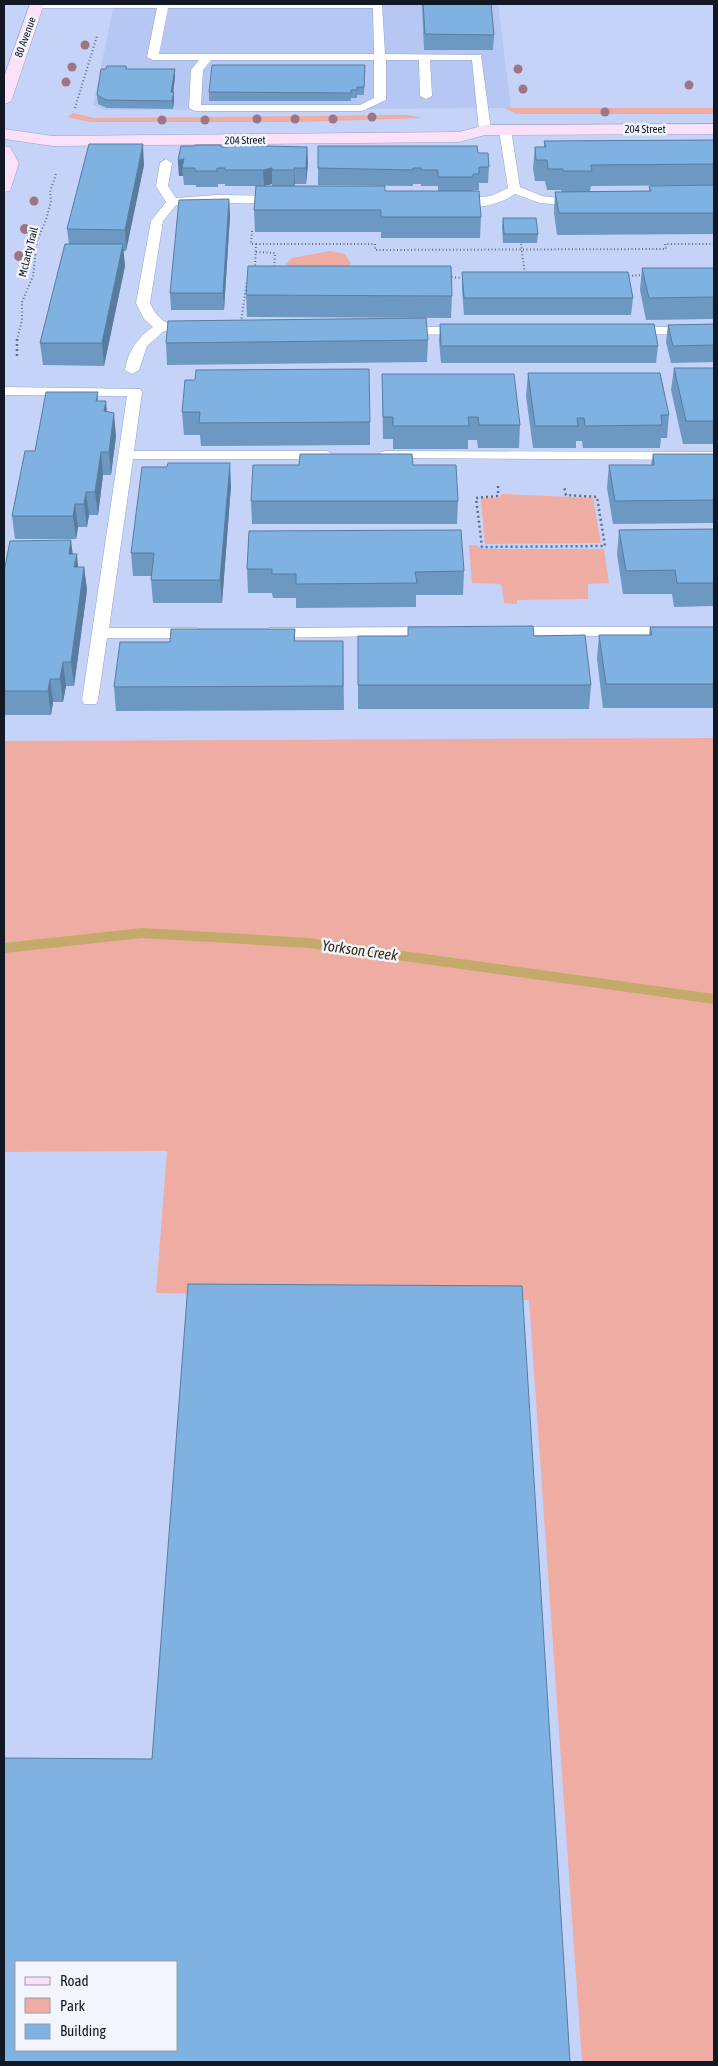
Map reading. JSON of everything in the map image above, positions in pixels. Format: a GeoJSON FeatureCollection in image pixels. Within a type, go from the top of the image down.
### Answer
{"type":"FeatureCollection","features":[{"type":"Feature","properties":{"kind":"street","name":"80 Avenue"},"geometry":{"type":"LineString","coordinates":[[4,99],[37,5]]}},
{"type":"Feature","properties":{"kind":"street","name":"204 Street"},"geometry":{"type":"LineString","coordinates":[[4,133],[53,141],[261,140],[459,137],[485,130],[714,129]]}},
{"type":"Feature","properties":{"kind":"street"},"geometry":{"type":"LineString","coordinates":[[4,150],[11,163],[4,187]]}},
{"type":"Feature","properties":{"kind":"lane"},"geometry":{"type":"LineString","coordinates":[[163,4],[153,57],[477,57],[485,130]]}},
{"type":"Feature","properties":{"kind":"lane"},"geometry":{"type":"LineString","coordinates":[[37,5],[378,4],[380,100],[362,108],[195,108],[197,70],[208,57]]}},
{"type":"Feature","properties":{"kind":"lane"},"geometry":{"type":"LineString","coordinates":[[424,57],[426,96]]}},
{"type":"Feature","properties":{"kind":"lane"},"geometry":{"type":"LineString","coordinates":[[505,130],[514,189]]}},
{"type":"Feature","properties":{"kind":"lane"},"geometry":{"type":"LineString","coordinates":[[166,163],[162,186],[172,202]]}},
{"type":"Feature","properties":{"kind":"lane"},"geometry":{"type":"LineString","coordinates":[[438,203],[483,201],[506,195],[514,189]]}},
{"type":"Feature","properties":{"kind":"lane"},"geometry":{"type":"LineString","coordinates":[[514,189],[527,195],[557,202],[593,203]]}},
{"type":"Feature","properties":{"kind":"lane"},"geometry":{"type":"LineString","coordinates":[[240,332],[186,331],[160,327],[149,316],[142,303],[157,221],[172,202],[216,199],[293,200]]}},
{"type":"Feature","properties":{"kind":"lane"},"geometry":{"type":"LineString","coordinates":[[132,370],[137,347],[146,336],[160,327]]}},
{"type":"Feature","properties":{"kind":"lane"},"geometry":{"type":"LineString","coordinates":[[388,331],[477,331]]}},
{"type":"Feature","properties":{"kind":"lane"},"geometry":{"type":"LineString","coordinates":[[615,331],[714,331]]}},
{"type":"Feature","properties":{"kind":"lane"},"geometry":{"type":"LineString","coordinates":[[8,391],[135,392],[90,700]]}},
{"type":"Feature","properties":{"kind":"lane"},"geometry":{"type":"LineString","coordinates":[[126,455],[341,455]]}},
{"type":"Feature","properties":{"kind":"lane"},"geometry":{"type":"LineString","coordinates":[[370,455],[714,456]]}},
{"type":"Feature","properties":{"kind":"lane"},"geometry":{"type":"LineString","coordinates":[[248,633],[446,632]]}},
{"type":"Feature","properties":{"kind":"lane"},"geometry":{"type":"LineString","coordinates":[[486,632],[714,632]]}},
{"type":"Feature","properties":{"kind":"lane"},"geometry":{"type":"LineString","coordinates":[[99,633],[208,633]]}},
{"type":"Feature","properties":{"kind":"path"},"geometry":{"type":"LineString","coordinates":[[68,111],[76,108],[97,34]]}},
{"type":"Feature","properties":{"kind":"path","name":"McLarty Trail"},"geometry":{"type":"LineString","coordinates":[[8,391],[17,366],[16,342],[22,320],[22,302],[33,276],[37,241],[48,214],[51,201],[50,192],[57,173]]}},
{"type":"Feature","properties":{"kind":"path"},"geometry":{"type":"LineString","coordinates":[[254,199],[252,244],[375,244],[375,250],[666,249],[665,244],[714,244]]}},
{"type":"Feature","properties":{"kind":"path"},"geometry":{"type":"LineString","coordinates":[[254,271],[256,244]]}},
{"type":"Feature","properties":{"kind":"path"},"geometry":{"type":"LineString","coordinates":[[521,244],[525,278]]}},
{"type":"Feature","properties":{"kind":"path"},"geometry":{"type":"LineString","coordinates":[[256,252],[275,253],[274,271]]}},
{"type":"Feature","properties":{"kind":"path"},"geometry":{"type":"LineString","coordinates":[[617,276],[647,275]]}},
{"type":"Feature","properties":{"kind":"path"},"geometry":{"type":"LineString","coordinates":[[445,277],[473,278]]}},
{"type":"Feature","properties":{"kind":"path"},"geometry":{"type":"LineString","coordinates":[[240,332],[247,281],[254,281]]}},
{"type":"Feature","properties":{"kind":"path"},"geometry":{"type":"LineString","coordinates":[[497,455],[499,495],[478,496],[476,500],[480,545],[485,547],[605,546],[599,500],[594,495],[566,495],[560,456]]}},
{"type":"Feature","properties":{"kind":"shaded area"},"geometry":{"type":"Polygon","coordinates":[[[114,4],[498,4],[511,108],[106,110],[93,105],[114,4]]]}},
{"type":"Feature","properties":{"kind":"green space"},"geometry":{"type":"Polygon","coordinates":[[[505,108],[714,108],[714,114],[516,114],[505,108]]]}},
{"type":"Feature","properties":{"kind":"green space"},"geometry":{"type":"Polygon","coordinates":[[[73,113],[94,118],[408,115],[422,118],[300,122],[90,122],[67,117],[73,113]]]}},
{"type":"Feature","properties":{"kind":"green space"},"geometry":{"type":"Polygon","coordinates":[[[330,251],[345,254],[351,264],[344,270],[292,273],[286,264],[292,258],[330,251]]]}},
{"type":"Feature","properties":{"kind":"green space"},"geometry":{"type":"Polygon","coordinates":[[[502,494],[593,498],[601,543],[485,544],[481,500],[483,498],[499,498],[502,494]]]}},
{"type":"Feature","properties":{"kind":"green space"},"geometry":{"type":"Polygon","coordinates":[[[469,545],[476,545],[482,549],[604,549],[609,583],[588,584],[588,599],[517,600],[517,604],[504,603],[502,586],[500,584],[472,583],[469,545]]]}},
{"type":"Feature","properties":{"kind":"green space"},"geometry":{"type":"Polygon","coordinates":[[[714,738],[714,2062],[582,2062],[529,1300],[156,1293],[167,1151],[4,1152],[4,741],[714,738]]]}},
{"type":"Feature","properties":{"kind":"building"},"geometry":{"type":"Polygon","coordinates":[[[423,4],[491,4],[494,35],[425,34],[423,4]]]}},
{"type":"Feature","properties":{"kind":"building"},"geometry":{"type":"Polygon","coordinates":[[[212,65],[365,65],[364,87],[357,87],[357,90],[351,90],[351,93],[209,92],[212,65]]]}},
{"type":"Feature","properties":{"kind":"building"},"geometry":{"type":"Polygon","coordinates":[[[107,66],[126,66],[126,69],[175,69],[171,92],[174,92],[172,101],[106,100],[97,95],[101,69],[106,69],[107,66]]]}},
{"type":"Feature","properties":{"kind":"building"},"geometry":{"type":"Polygon","coordinates":[[[714,140],[714,164],[591,165],[592,171],[548,169],[547,160],[536,160],[535,147],[546,147],[544,141],[714,140]]]}},
{"type":"Feature","properties":{"kind":"building"},"geometry":{"type":"Polygon","coordinates":[[[89,144],[143,144],[125,230],[67,229],[89,144]]]}},
{"type":"Feature","properties":{"kind":"building"},"geometry":{"type":"Polygon","coordinates":[[[221,145],[221,147],[227,147],[227,145],[307,147],[306,168],[294,168],[294,170],[272,170],[272,168],[263,170],[225,170],[225,168],[217,168],[217,171],[195,171],[195,168],[182,168],[184,159],[178,160],[181,146],[221,145]]]}},
{"type":"Feature","properties":{"kind":"building"},"geometry":{"type":"Polygon","coordinates":[[[318,146],[477,146],[478,153],[488,153],[489,167],[479,167],[479,174],[473,174],[473,177],[438,177],[438,170],[421,170],[421,168],[413,168],[413,170],[318,168],[318,146]]]}},
{"type":"Feature","properties":{"kind":"building"},"geometry":{"type":"Polygon","coordinates":[[[714,185],[714,213],[559,213],[555,192],[651,191],[649,186],[714,185]]]}},
{"type":"Feature","properties":{"kind":"building"},"geometry":{"type":"Polygon","coordinates":[[[256,186],[385,186],[385,191],[479,191],[481,217],[381,217],[381,210],[254,210],[256,186]]]}},
{"type":"Feature","properties":{"kind":"building"},"geometry":{"type":"Polygon","coordinates":[[[229,199],[223,293],[170,293],[179,200],[229,199]]]}},
{"type":"Feature","properties":{"kind":"building"},"geometry":{"type":"Polygon","coordinates":[[[503,218],[536,218],[538,234],[504,234],[503,218]]]}},
{"type":"Feature","properties":{"kind":"building"},"geometry":{"type":"Polygon","coordinates":[[[65,244],[123,244],[102,343],[40,343],[65,244]]]}},
{"type":"Feature","properties":{"kind":"building"},"geometry":{"type":"Polygon","coordinates":[[[248,266],[451,266],[452,296],[246,295],[248,266]]]}},
{"type":"Feature","properties":{"kind":"building"},"geometry":{"type":"Polygon","coordinates":[[[642,268],[714,268],[714,297],[649,298],[642,268]]]}},
{"type":"Feature","properties":{"kind":"building"},"geometry":{"type":"Polygon","coordinates":[[[462,272],[628,272],[633,298],[464,298],[462,272]]]}},
{"type":"Feature","properties":{"kind":"building"},"geometry":{"type":"Polygon","coordinates":[[[426,318],[428,340],[166,343],[168,321],[426,318]]]}},
{"type":"Feature","properties":{"kind":"building"},"geometry":{"type":"Polygon","coordinates":[[[440,324],[654,324],[658,346],[441,346],[440,324]]]}},
{"type":"Feature","properties":{"kind":"building"},"geometry":{"type":"Polygon","coordinates":[[[714,324],[714,345],[673,346],[668,325],[714,324]]]}},
{"type":"Feature","properties":{"kind":"building"},"geometry":{"type":"Polygon","coordinates":[[[674,368],[714,368],[714,421],[686,421],[674,368]]]}},
{"type":"Feature","properties":{"kind":"building"},"geometry":{"type":"Polygon","coordinates":[[[369,369],[370,422],[199,423],[200,412],[182,412],[185,380],[195,380],[196,370],[369,369]]]}},
{"type":"Feature","properties":{"kind":"building"},"geometry":{"type":"Polygon","coordinates":[[[528,373],[660,373],[669,415],[661,415],[662,425],[585,426],[584,418],[577,418],[578,426],[535,426],[528,373]]]}},
{"type":"Feature","properties":{"kind":"building"},"geometry":{"type":"Polygon","coordinates":[[[382,374],[514,374],[520,425],[479,425],[478,417],[468,417],[469,426],[393,426],[393,417],[383,417],[382,374]]]}},
{"type":"Feature","properties":{"kind":"building"},"geometry":{"type":"Polygon","coordinates":[[[46,392],[98,392],[96,401],[106,401],[104,411],[114,413],[109,452],[101,452],[95,492],[86,492],[84,504],[75,504],[73,516],[12,516],[25,451],[35,451],[46,392]]]}},
{"type":"Feature","properties":{"kind":"building"},"geometry":{"type":"Polygon","coordinates":[[[300,454],[412,454],[413,465],[456,465],[458,501],[251,501],[253,465],[299,465],[300,454]]]}},
{"type":"Feature","properties":{"kind":"building"},"geometry":{"type":"Polygon","coordinates":[[[653,454],[714,454],[714,500],[615,501],[609,465],[654,465],[653,454]]]}},
{"type":"Feature","properties":{"kind":"building"},"geometry":{"type":"Polygon","coordinates":[[[168,463],[230,463],[220,580],[151,580],[154,553],[131,553],[142,467],[167,467],[168,463]]]}},
{"type":"Feature","properties":{"kind":"building"},"geometry":{"type":"Polygon","coordinates":[[[714,529],[714,583],[677,583],[675,570],[626,571],[619,530],[714,529]]]}},
{"type":"Feature","properties":{"kind":"building"},"geometry":{"type":"Polygon","coordinates":[[[461,530],[464,571],[415,572],[417,583],[296,584],[296,574],[272,574],[272,569],[247,569],[249,531],[461,530]]]}},
{"type":"Feature","properties":{"kind":"building"},"geometry":{"type":"Polygon","coordinates":[[[71,540],[69,554],[77,554],[74,567],[84,567],[71,662],[63,662],[60,679],[50,679],[48,691],[4,691],[4,572],[10,541],[71,540]]]}},
{"type":"Feature","properties":{"kind":"building"},"geometry":{"type":"Polygon","coordinates":[[[533,626],[534,636],[585,635],[591,685],[358,685],[358,636],[408,636],[408,627],[533,626]]]}},
{"type":"Feature","properties":{"kind":"building"},"geometry":{"type":"Polygon","coordinates":[[[650,627],[714,627],[714,684],[606,684],[599,635],[652,635],[650,627]]]}},
{"type":"Feature","properties":{"kind":"building"},"geometry":{"type":"Polygon","coordinates":[[[171,629],[295,629],[294,641],[343,641],[343,686],[114,687],[120,642],[170,642],[171,629]]]}},
{"type":"Feature","properties":{"kind":"building"},"geometry":{"type":"Polygon","coordinates":[[[188,1284],[522,1286],[570,2062],[4,2062],[4,1758],[152,1759],[188,1284]]]}},
{"type":"Feature","properties":{"kind":"waterway","name":"Yorkson Creek"},"geometry":{"type":"LineString","coordinates":[[4,948],[142,933],[309,943],[714,999]]}}]}
